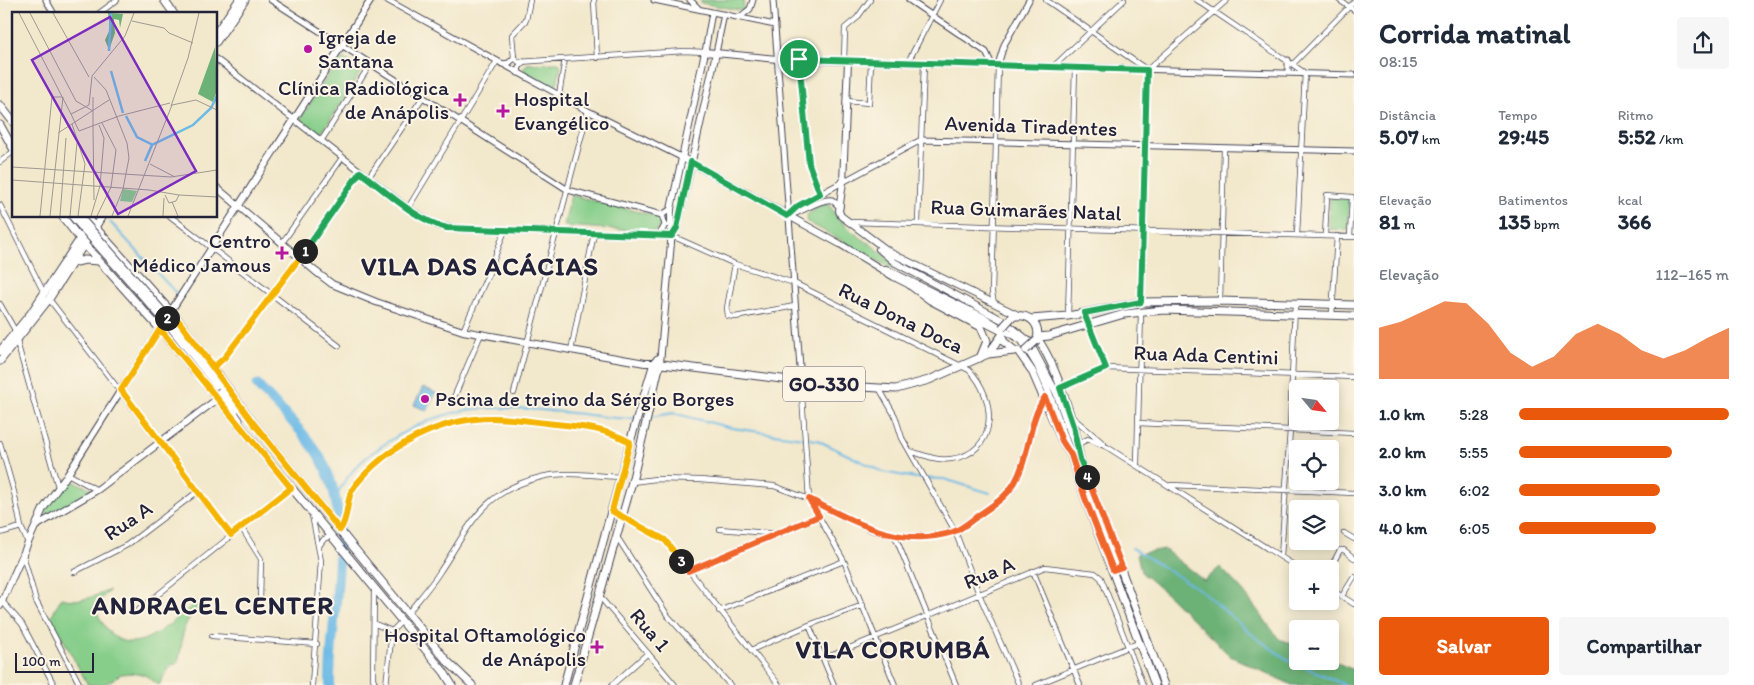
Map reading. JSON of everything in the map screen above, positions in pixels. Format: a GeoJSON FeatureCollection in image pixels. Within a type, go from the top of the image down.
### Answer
{"type":"FeatureCollection","features":[{"type":"Feature","properties":{"kind":"main road"},"geometry":{"type":"LineString","coordinates":[[164,0],[173,12]]}},
{"type":"Feature","properties":{"kind":"main road"},"geometry":{"type":"LineString","coordinates":[[218,29],[239,0]]}},
{"type":"Feature","properties":{"kind":"main road"},"geometry":{"type":"LineString","coordinates":[[218,39],[245,0]]}},
{"type":"Feature","properties":{"kind":"main road"},"geometry":{"type":"LineString","coordinates":[[1,602],[51,495],[68,474],[371,0]]}},
{"type":"Feature","properties":{"kind":"main road"},"geometry":{"type":"LineString","coordinates":[[574,685],[617,537],[650,413],[658,361],[672,236],[671,209],[705,52],[777,59],[846,61],[841,216],[846,222],[874,242],[918,268],[1015,316],[1031,319],[1068,316],[1141,302],[1220,301],[1354,305]]}},
{"type":"Feature","properties":{"kind":"main road"},"geometry":{"type":"LineString","coordinates":[[672,236],[677,228],[716,53]]}},
{"type":"Feature","properties":{"kind":"main road"},"geometry":{"type":"LineString","coordinates":[[0,105],[12,121]]}},
{"type":"Feature","properties":{"kind":"main road"},"geometry":{"type":"LineString","coordinates":[[0,124],[12,139]]}},
{"type":"Feature","properties":{"kind":"main road"},"geometry":{"type":"LineString","coordinates":[[0,124],[12,146]]}},
{"type":"Feature","properties":{"kind":"main road"},"geometry":{"type":"LineString","coordinates":[[681,157],[840,244],[872,265],[1002,331],[1007,346],[1016,351],[1032,370],[1062,441],[1071,455]]}},
{"type":"Feature","properties":{"kind":"main road","name":"GO-330"},"geometry":{"type":"LineString","coordinates":[[218,189],[332,284],[416,317],[463,331],[571,351],[801,381],[896,389],[929,380],[988,354]]}},
{"type":"Feature","properties":{"kind":"main road"},"geometry":{"type":"LineString","coordinates":[[64,218],[82,242],[160,329],[216,400],[374,590],[457,685]]}},
{"type":"Feature","properties":{"kind":"main road"},"geometry":{"type":"LineString","coordinates":[[74,218],[172,329],[236,406],[254,424]]}},
{"type":"Feature","properties":{"kind":"main road"},"geometry":{"type":"LineString","coordinates":[[81,218],[192,345],[238,419],[242,429]]}},
{"type":"Feature","properties":{"kind":"main road"},"geometry":{"type":"LineString","coordinates":[[0,361],[17,342],[94,222],[171,311],[214,367],[254,424],[465,685]]}},
{"type":"Feature","properties":{"kind":"main road"},"geometry":{"type":"LineString","coordinates":[[0,351],[47,296],[72,263],[82,242]]}},
{"type":"Feature","properties":{"kind":"main road"},"geometry":{"type":"LineString","coordinates":[[874,242],[894,262],[1004,321],[1029,341],[1056,392],[1164,685]]}},
{"type":"Feature","properties":{"kind":"main road"},"geometry":{"type":"LineString","coordinates":[[72,263],[86,260],[99,261]]}},
{"type":"Feature","properties":{"kind":"main road"},"geometry":{"type":"LineString","coordinates":[[872,265],[897,273],[985,318],[1022,341],[1038,367],[1050,395],[1085,498],[1155,685]]}},
{"type":"Feature","properties":{"kind":"main road"},"geometry":{"type":"LineString","coordinates":[[911,286],[930,300],[984,329],[987,341],[980,358]]}},
{"type":"Feature","properties":{"kind":"main road"},"geometry":{"type":"LineString","coordinates":[[988,354],[1026,350],[1037,338],[1124,314],[1141,312],[1164,310],[1354,316]]}},
{"type":"Feature","properties":{"kind":"main road"},"geometry":{"type":"LineString","coordinates":[[988,354],[995,348],[1002,331],[1015,316]]}},
{"type":"Feature","properties":{"kind":"main road"},"geometry":{"type":"LineString","coordinates":[[1031,319],[1038,328],[1037,338],[1060,388],[1078,444],[1080,459]]}},
{"type":"Feature","properties":{"kind":"main road"},"geometry":{"type":"LineString","coordinates":[[564,685],[637,417],[658,361]]}},
{"type":"Feature","properties":{"kind":"main road"},"geometry":{"type":"LineString","coordinates":[[36,526],[97,490],[216,400]]}},
{"type":"Feature","properties":{"kind":"main road"},"geometry":{"type":"LineString","coordinates":[[1113,570],[1122,567]]}},
{"type":"Feature","properties":{"kind":"main road"},"geometry":{"type":"LineString","coordinates":[[577,636],[587,638]]}},
{"type":"Feature","properties":{"kind":"main road"},"geometry":{"type":"LineString","coordinates":[[447,661],[472,685]]}},
{"type":"Feature","properties":{"kind":"main road"},"geometry":{"type":"LineString","coordinates":[[444,672],[452,685]]}},
{"type":"Feature","properties":{"kind":"street"},"geometry":{"type":"LineString","coordinates":[[46,0],[53,12]]}},
{"type":"Feature","properties":{"kind":"street"},"geometry":{"type":"LineString","coordinates":[[101,12],[117,0]]}},
{"type":"Feature","properties":{"kind":"street"},"geometry":{"type":"LineString","coordinates":[[271,0],[568,190],[662,215],[671,209]]}},
{"type":"Feature","properties":{"kind":"street"},"geometry":{"type":"LineString","coordinates":[[387,0],[588,111],[681,157]]}},
{"type":"Feature","properties":{"kind":"street"},"geometry":{"type":"LineString","coordinates":[[499,62],[509,63],[514,58],[512,35],[526,20],[530,0]]}},
{"type":"Feature","properties":{"kind":"street"},"geometry":{"type":"LineString","coordinates":[[594,0],[597,58]]}},
{"type":"Feature","properties":{"kind":"street"},"geometry":{"type":"LineString","coordinates":[[654,0],[775,25]]}},
{"type":"Feature","properties":{"kind":"street"},"geometry":{"type":"LineString","coordinates":[[667,3],[680,0]]}},
{"type":"Feature","properties":{"kind":"street"},"geometry":{"type":"LineString","coordinates":[[690,0],[698,9]]}},
{"type":"Feature","properties":{"kind":"street"},"geometry":{"type":"LineString","coordinates":[[739,17],[750,9],[754,0]]}},
{"type":"Feature","properties":{"kind":"street"},"geometry":{"type":"LineString","coordinates":[[773,0],[787,216],[794,283],[809,499],[844,561],[895,685]]}},
{"type":"Feature","properties":{"kind":"street"},"geometry":{"type":"LineString","coordinates":[[870,0],[857,18],[845,28],[846,61],[1354,75]]}},
{"type":"Feature","properties":{"kind":"street"},"geometry":{"type":"LineString","coordinates":[[909,0],[986,52],[995,65]]}},
{"type":"Feature","properties":{"kind":"street"},"geometry":{"type":"LineString","coordinates":[[908,62],[940,0]]}},
{"type":"Feature","properties":{"kind":"street"},"geometry":{"type":"LineString","coordinates":[[997,306],[992,295],[996,142],[995,65],[1029,0]]}},
{"type":"Feature","properties":{"kind":"street"},"geometry":{"type":"LineString","coordinates":[[1046,0],[1147,70]]}},
{"type":"Feature","properties":{"kind":"street"},"geometry":{"type":"LineString","coordinates":[[1053,67],[1124,0]]}},
{"type":"Feature","properties":{"kind":"street"},"geometry":{"type":"LineString","coordinates":[[1197,0],[1305,73]]}},
{"type":"Feature","properties":{"kind":"street"},"geometry":{"type":"LineString","coordinates":[[1141,302],[1147,70],[1227,0]]}},
{"type":"Feature","properties":{"kind":"street"},"geometry":{"type":"LineString","coordinates":[[1339,0],[1354,10]]}},
{"type":"Feature","properties":{"kind":"street"},"geometry":{"type":"LineString","coordinates":[[1288,72],[1291,62],[1354,2]]}},
{"type":"Feature","properties":{"kind":"street"},"geometry":{"type":"LineString","coordinates":[[514,58],[523,62],[684,51],[705,52],[712,12]]}},
{"type":"Feature","properties":{"kind":"street"},"geometry":{"type":"LineString","coordinates":[[716,53],[724,14]]}},
{"type":"Feature","properties":{"kind":"street"},"geometry":{"type":"LineString","coordinates":[[799,59],[809,164],[820,194]]}},
{"type":"Feature","properties":{"kind":"street"},"geometry":{"type":"LineString","coordinates":[[559,95],[565,60]]}},
{"type":"Feature","properties":{"kind":"street"},"geometry":{"type":"LineString","coordinates":[[218,61],[360,172],[429,222],[447,228],[660,234],[672,236]]}},
{"type":"Feature","properties":{"kind":"street"},"geometry":{"type":"LineString","coordinates":[[408,208],[499,62]]}},
{"type":"Feature","properties":{"kind":"street"},"geometry":{"type":"LineString","coordinates":[[518,73],[519,67],[523,62]]}},
{"type":"Feature","properties":{"kind":"street"},"geometry":{"type":"LineString","coordinates":[[846,101],[869,102],[871,62]]}},
{"type":"Feature","properties":{"kind":"street"},"geometry":{"type":"LineString","coordinates":[[918,223],[924,64]]}},
{"type":"Feature","properties":{"kind":"street"},"geometry":{"type":"LineString","coordinates":[[321,141],[370,65]]}},
{"type":"Feature","properties":{"kind":"street"},"geometry":{"type":"LineString","coordinates":[[1068,316],[1075,68]]}},
{"type":"Feature","properties":{"kind":"street"},"geometry":{"type":"LineString","coordinates":[[1297,235],[1305,73]]}},
{"type":"Feature","properties":{"kind":"street"},"geometry":{"type":"LineString","coordinates":[[368,178],[423,97]]}},
{"type":"Feature","properties":{"kind":"street"},"geometry":{"type":"LineString","coordinates":[[514,393],[588,111]]}},
{"type":"Feature","properties":{"kind":"street","name":"Avenida Tiradentes"},"geometry":{"type":"LineString","coordinates":[[787,216],[798,206],[921,140],[1354,151]]}},
{"type":"Feature","properties":{"kind":"street"},"geometry":{"type":"LineString","coordinates":[[1220,301],[1224,148]]}},
{"type":"Feature","properties":{"kind":"street"},"geometry":{"type":"LineString","coordinates":[[0,162],[12,152]]}},
{"type":"Feature","properties":{"kind":"street"},"geometry":{"type":"LineString","coordinates":[[282,243],[342,158]]}},
{"type":"Feature","properties":{"kind":"street"},"geometry":{"type":"LineString","coordinates":[[214,367],[225,357],[273,295],[360,172]]}},
{"type":"Feature","properties":{"kind":"street"},"geometry":{"type":"LineString","coordinates":[[1325,236],[1327,195],[1352,197],[1352,237]]}},
{"type":"Feature","properties":{"kind":"street"},"geometry":{"type":"LineString","coordinates":[[787,216],[802,212],[825,199],[832,200],[840,208]]}},
{"type":"Feature","properties":{"kind":"street"},"geometry":{"type":"LineString","coordinates":[[0,205],[47,296],[231,535]]}},
{"type":"Feature","properties":{"kind":"street"},"geometry":{"type":"LineString","coordinates":[[660,234],[665,225],[662,215]]}},
{"type":"Feature","properties":{"kind":"street"},"geometry":{"type":"LineString","coordinates":[[173,218],[339,346]]}},
{"type":"Feature","properties":{"kind":"street","name":"Rua Guimarães Natal"},"geometry":{"type":"LineString","coordinates":[[846,222],[1352,237]]}},
{"type":"Feature","properties":{"kind":"street"},"geometry":{"type":"LineString","coordinates":[[463,331],[490,270],[505,230]]}},
{"type":"Feature","properties":{"kind":"street"},"geometry":{"type":"LineString","coordinates":[[571,351],[594,233]]}},
{"type":"Feature","properties":{"kind":"street","name":"Rua Dona Doca"},"geometry":{"type":"LineString","coordinates":[[672,236],[735,264],[794,283],[962,366],[974,375],[986,394],[990,421],[982,441],[963,456],[951,460],[938,460],[910,451]]}},
{"type":"Feature","properties":{"kind":"street"},"geometry":{"type":"LineString","coordinates":[[1332,315],[1337,236]]}},
{"type":"Feature","properties":{"kind":"street"},"geometry":{"type":"LineString","coordinates":[[735,264],[727,308],[728,316],[736,317],[795,306]]}},
{"type":"Feature","properties":{"kind":"street"},"geometry":{"type":"LineString","coordinates":[[1292,380],[1295,303]]}},
{"type":"Feature","properties":{"kind":"street"},"geometry":{"type":"LineString","coordinates":[[0,304],[16,332]]}},
{"type":"Feature","properties":{"kind":"street"},"geometry":{"type":"LineString","coordinates":[[1137,464],[1141,312]]}},
{"type":"Feature","properties":{"kind":"street"},"geometry":{"type":"LineString","coordinates":[[1084,313],[1106,368]]}},
{"type":"Feature","properties":{"kind":"street"},"geometry":{"type":"LineString","coordinates":[[452,402],[481,334]]}},
{"type":"Feature","properties":{"kind":"street"},"geometry":{"type":"LineString","coordinates":[[17,342],[58,487]]}},
{"type":"Feature","properties":{"kind":"street","name":"Rua Ada Centini"},"geometry":{"type":"LineString","coordinates":[[1060,388],[1106,368],[1354,377]]}},
{"type":"Feature","properties":{"kind":"street"},"geometry":{"type":"LineString","coordinates":[[879,388],[910,451],[955,531],[979,594],[1019,685]]}},
{"type":"Feature","properties":{"kind":"street"},"geometry":{"type":"LineString","coordinates":[[632,482],[716,480],[774,486],[809,499],[871,530],[895,536],[934,536],[955,531],[1000,501],[1012,489],[1019,475],[1037,411],[1045,397]]}},
{"type":"Feature","properties":{"kind":"street"},"geometry":{"type":"LineString","coordinates":[[1069,414],[1107,446],[1289,561]]}},
{"type":"Feature","properties":{"kind":"street"},"geometry":{"type":"LineString","coordinates":[[340,530],[348,512],[352,489],[371,469],[389,453],[439,427],[492,418],[594,428],[630,442]]}},
{"type":"Feature","properties":{"kind":"street"},"geometry":{"type":"LineString","coordinates":[[1138,423],[1289,430]]}},
{"type":"Feature","properties":{"kind":"street"},"geometry":{"type":"LineString","coordinates":[[1281,556],[1290,430],[1354,433]]}},
{"type":"Feature","properties":{"kind":"street"},"geometry":{"type":"LineString","coordinates":[[1078,444],[1088,439],[1107,446]]}},
{"type":"Feature","properties":{"kind":"street"},"geometry":{"type":"LineString","coordinates":[[0,443],[14,492],[21,527],[28,544]]}},
{"type":"Feature","properties":{"kind":"street"},"geometry":{"type":"LineString","coordinates":[[68,474],[97,490]]}},
{"type":"Feature","properties":{"kind":"street"},"geometry":{"type":"LineString","coordinates":[[408,613],[438,575],[475,516],[488,502],[514,487],[542,477],[621,477]]}},
{"type":"Feature","properties":{"kind":"street"},"geometry":{"type":"LineString","coordinates":[[1168,485],[1354,493]]}},
{"type":"Feature","properties":{"kind":"street"},"geometry":{"type":"LineString","coordinates":[[135,613],[291,488]]}},
{"type":"Feature","properties":{"kind":"street","name":"Rua A"},"geometry":{"type":"LineString","coordinates":[[74,572],[127,545],[197,492]]}},
{"type":"Feature","properties":{"kind":"street"},"geometry":{"type":"LineString","coordinates":[[612,511],[665,540],[719,612],[779,685]]}},
{"type":"Feature","properties":{"kind":"street"},"geometry":{"type":"LineString","coordinates":[[312,515],[320,546],[321,561],[317,644],[312,685]]}},
{"type":"Feature","properties":{"kind":"street"},"geometry":{"type":"LineString","coordinates":[[688,571],[819,516]]}},
{"type":"Feature","properties":{"kind":"street"},"geometry":{"type":"LineString","coordinates":[[0,533],[21,527]]}},
{"type":"Feature","properties":{"kind":"street"},"geometry":{"type":"LineString","coordinates":[[241,527],[261,559],[260,602]]}},
{"type":"Feature","properties":{"kind":"street"},"geometry":{"type":"LineString","coordinates":[[720,529],[780,534]]}},
{"type":"Feature","properties":{"kind":"street"},"geometry":{"type":"LineString","coordinates":[[1344,533],[1354,539]]}},
{"type":"Feature","properties":{"kind":"street"},"geometry":{"type":"LineString","coordinates":[[895,536],[956,685]]}},
{"type":"Feature","properties":{"kind":"street"},"geometry":{"type":"LineString","coordinates":[[617,537],[668,616],[730,685]]}},
{"type":"Feature","properties":{"kind":"street"},"geometry":{"type":"LineString","coordinates":[[320,546],[324,538],[332,538]]}},
{"type":"Feature","properties":{"kind":"street"},"geometry":{"type":"LineString","coordinates":[[1335,560],[1340,550],[1344,550],[1354,558]]}},
{"type":"Feature","properties":{"kind":"street"},"geometry":{"type":"LineString","coordinates":[[22,555],[36,601],[80,685]]}},
{"type":"Feature","properties":{"kind":"street"},"geometry":{"type":"LineString","coordinates":[[719,612],[844,561]]}},
{"type":"Feature","properties":{"kind":"street","name":"Rua A"},"geometry":{"type":"LineString","coordinates":[[823,659],[1044,567],[1095,573],[1101,578],[1127,648]]}},
{"type":"Feature","properties":{"kind":"street"},"geometry":{"type":"LineString","coordinates":[[1033,571],[1080,685]]}},
{"type":"Feature","properties":{"kind":"street"},"geometry":{"type":"LineString","coordinates":[[1342,596],[1354,577]]}},
{"type":"Feature","properties":{"kind":"street"},"geometry":{"type":"LineString","coordinates":[[374,590],[373,678],[376,685]]}},
{"type":"Feature","properties":{"kind":"street"},"geometry":{"type":"LineString","coordinates":[[1339,594],[1354,604]]}},
{"type":"Feature","properties":{"kind":"street","name":"Rua 1"},"geometry":{"type":"LineString","coordinates":[[600,597],[675,685]]}},
{"type":"Feature","properties":{"kind":"street"},"geometry":{"type":"LineString","coordinates":[[1,602],[22,624],[54,685]]}},
{"type":"Feature","properties":{"kind":"street"},"geometry":{"type":"LineString","coordinates":[[751,650],[809,624],[863,605]]}},
{"type":"Feature","properties":{"kind":"street"},"geometry":{"type":"LineString","coordinates":[[386,685],[392,632],[401,622]]}},
{"type":"Feature","properties":{"kind":"street"},"geometry":{"type":"LineString","coordinates":[[375,624],[392,632]]}},
{"type":"Feature","properties":{"kind":"street"},"geometry":{"type":"LineString","coordinates":[[809,624],[834,685]]}},
{"type":"Feature","properties":{"kind":"street"},"geometry":{"type":"LineString","coordinates":[[212,636],[317,644]]}},
{"type":"Feature","properties":{"kind":"street"},"geometry":{"type":"LineString","coordinates":[[1036,685],[1138,643]]}},
{"type":"Feature","properties":{"kind":"street"},"geometry":{"type":"LineString","coordinates":[[1127,648],[1143,685]]}},
{"type":"Feature","properties":{"kind":"street"},"geometry":{"type":"LineString","coordinates":[[612,685],[648,653]]}},
{"type":"Feature","properties":{"kind":"street"},"geometry":{"type":"LineString","coordinates":[[618,680],[623,685]]}},
{"type":"Feature","properties":{"kind":"green space"},"geometry":{"type":"Polygon","coordinates":[[[701,0],[743,0],[744,11],[701,3],[701,0]]]}},
{"type":"Feature","properties":{"kind":"green space"},"geometry":{"type":"Polygon","coordinates":[[[340,57],[363,68],[320,136],[300,119],[340,57]]]}},
{"type":"Feature","properties":{"kind":"green space"},"geometry":{"type":"Polygon","coordinates":[[[558,63],[561,65],[557,84],[552,86],[525,73],[524,68],[527,64],[558,63]]]}},
{"type":"Feature","properties":{"kind":"green space"},"geometry":{"type":"Polygon","coordinates":[[[571,195],[656,216],[663,222],[655,232],[564,226],[571,195]]]}},
{"type":"Feature","properties":{"kind":"green space"},"geometry":{"type":"Polygon","coordinates":[[[1330,198],[1349,199],[1348,230],[1329,229],[1330,198]]]}},
{"type":"Feature","properties":{"kind":"green space"},"geometry":{"type":"Polygon","coordinates":[[[823,204],[830,206],[844,224],[889,259],[896,268],[889,267],[806,221],[807,215],[823,204]]]}},
{"type":"Feature","properties":{"kind":"green space"},"geometry":{"type":"Polygon","coordinates":[[[67,479],[95,490],[51,518],[44,509],[67,479]]]}},
{"type":"Feature","properties":{"kind":"green space"},"geometry":{"type":"Polygon","coordinates":[[[1164,549],[1204,581],[1220,567],[1243,591],[1279,639],[1289,643],[1289,670],[1339,670],[1339,664],[1354,670],[1354,685],[1292,685],[1230,656],[1169,596],[1141,572],[1137,554],[1164,549]]]}},
{"type":"Feature","properties":{"kind":"green space"},"geometry":{"type":"Polygon","coordinates":[[[110,590],[101,599],[96,610],[107,629],[119,639],[131,642],[145,639],[158,632],[198,601],[204,608],[190,617],[186,623],[178,662],[169,667],[159,685],[145,675],[131,673],[121,674],[104,685],[88,685],[51,617],[61,598],[80,600],[110,590]]]}},
{"type":"Feature","properties":{"kind":"water","name":"Pscina de treino da Sérgio Borges"},"geometry":{"type":"Polygon","coordinates":[[[423,387],[436,393],[427,411],[414,405],[423,387]]]}},
{"type":"Feature","properties":{"kind":"waterway"},"geometry":{"type":"LineString","coordinates":[[110,222],[177,294]]}},
{"type":"Feature","properties":{"kind":"waterway"},"geometry":{"type":"LineString","coordinates":[[257,385],[312,445],[325,467],[334,491],[340,546],[330,685]]}},
{"type":"Feature","properties":{"kind":"waterway"},"geometry":{"type":"LineString","coordinates":[[335,500],[339,490],[350,474],[371,454],[413,428],[437,418],[459,412],[482,408],[505,408],[616,418],[636,418]]}},
{"type":"Feature","properties":{"kind":"waterway"},"geometry":{"type":"LineString","coordinates":[[650,417],[673,413],[732,428],[817,440],[883,472],[916,478],[944,479],[990,493]]}},
{"type":"Feature","properties":{"kind":"waterway"},"geometry":{"type":"LineString","coordinates":[[1132,548],[1202,591],[1255,637],[1285,658],[1345,685]]}},
{"type":"Feature","properties":{"kind":"place","name":"Igreja de Santana"},"geometry":{"type":"Point","coordinates":[308,49]}},
{"type":"Feature","properties":{"kind":"place","name":"Clínica Radiológica de Anápolis"},"geometry":{"type":"Point","coordinates":[460,100]}},
{"type":"Feature","properties":{"kind":"place","name":"Hospital Evangélico"},"geometry":{"type":"Point","coordinates":[503,111]}},
{"type":"Feature","properties":{"kind":"place","name":"Centro Médico Jamous"},"geometry":{"type":"Point","coordinates":[282,253]}},
{"type":"Feature","properties":{"kind":"place","name":"Pscina de treino da Sérgio Borges"},"geometry":{"type":"Point","coordinates":[425,399]}},
{"type":"Feature","properties":{"kind":"place","name":"Hospital Oftamológico de Anápolis"},"geometry":{"type":"Point","coordinates":[597,647]}},
{"type":"Feature","properties":{"kind":"district","name":"VILA DAS ACÁCIAS"},"geometry":{"type":"Point","coordinates":[480,266]}},
{"type":"Feature","properties":{"kind":"district","name":"ANDRACEL CENTER"},"geometry":{"type":"Point","coordinates":[213,605]}},
{"type":"Feature","properties":{"kind":"district","name":"VILA CORUMBÁ"},"geometry":{"type":"Point","coordinates":[893,649]}},
{"type":"Feature","properties":{"kind":"route"},"geometry":{"type":"LineString","coordinates":[[799,59],[804,130],[809,164],[820,194],[798,206],[787,216],[691,162],[677,228],[672,236],[447,228],[429,222],[360,172],[300,258],[225,357],[214,367],[171,311],[160,329],[216,400],[291,488],[231,535],[121,390],[171,311],[176,317],[214,367],[225,381],[254,424],[340,530],[346,522],[352,489],[371,469],[389,453],[439,427],[492,418],[594,428],[611,433],[630,442],[612,511],[665,540],[688,571],[819,516],[809,499],[871,530],[895,536],[934,536],[955,531],[1000,501],[1012,489],[1019,475],[1037,411],[1045,397],[1062,441],[1071,455],[1085,498],[1113,570],[1122,567],[1080,459],[1073,426],[1060,388],[1106,368],[1084,313],[1141,302],[1147,70],[799,59]]}}]}
